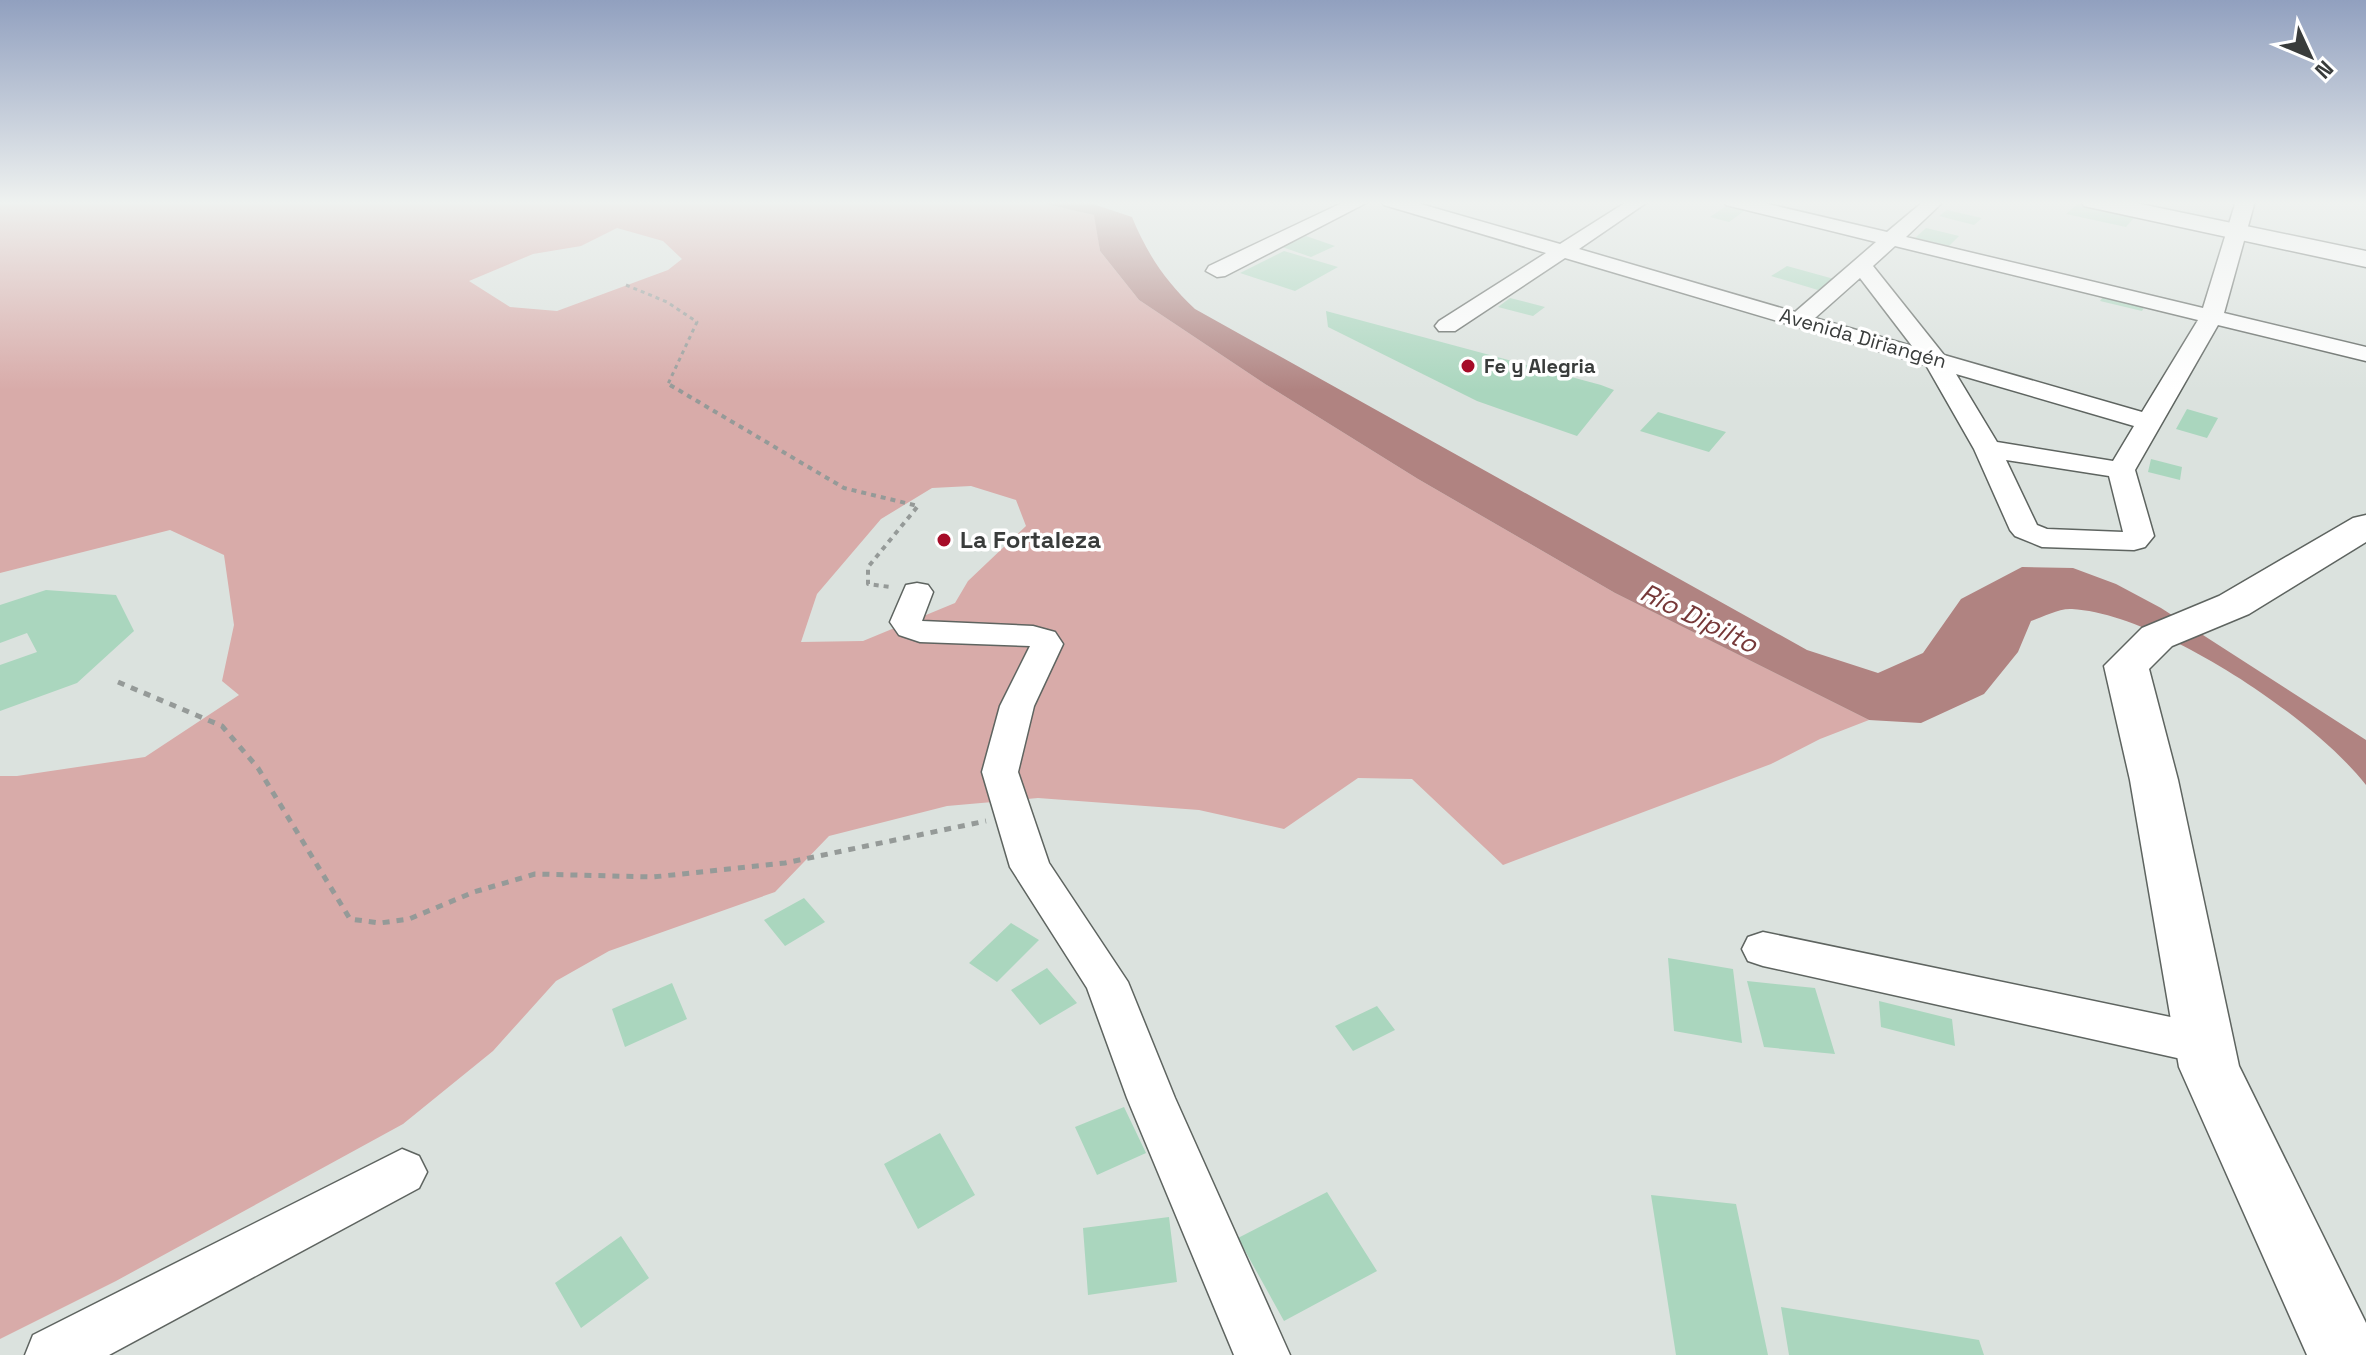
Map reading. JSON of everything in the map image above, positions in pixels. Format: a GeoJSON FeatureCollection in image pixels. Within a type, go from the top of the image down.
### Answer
{"type":"FeatureCollection","features":[{"type":"Feature","properties":{"kind":"street"},"geometry":{"type":"LineString","coordinates":[[1217,271],[1231,264]]}},
{"type":"Feature","properties":{"kind":"street"},"geometry":{"type":"LineString","coordinates":[[1447,326],[1540,264]]}},
{"type":"Feature","properties":{"kind":"street","name":"Avenida Diriangén"},"geometry":{"type":"LineString","coordinates":[[1615,264],[2151,423]]}},
{"type":"Feature","properties":{"kind":"street"},"geometry":{"type":"LineString","coordinates":[[2001,264],[2366,354]]}},
{"type":"Feature","properties":{"kind":"street"},"geometry":{"type":"LineString","coordinates":[[1800,319],[1862,266],[1935,359],[1987,449],[2025,530],[2042,538],[2134,541],[2139,536],[2121,470],[2212,315],[2228,264]]}},
{"type":"Feature","properties":{"kind":"street"},"geometry":{"type":"LineString","coordinates":[[1987,449],[2121,470]]}},
{"type":"Feature","properties":{"kind":"street"},"geometry":{"type":"LineString","coordinates":[[2344,1355],[2209,1067],[2154,780],[2126,666],[2157,637],[2234,605],[2366,526]]}},
{"type":"Feature","properties":{"kind":"street"},"geometry":{"type":"LineString","coordinates":[[917,592],[906,622],[910,628],[920,632],[1033,636],[1047,644],[1017,706],[1000,772],[1030,867],[1106,982],[1151,1098],[1262,1355]]}},
{"type":"Feature","properties":{"kind":"street"},"geometry":{"type":"LineString","coordinates":[[1763,949],[2204,1044]]}},
{"type":"Feature","properties":{"kind":"street"},"geometry":{"type":"LineString","coordinates":[[53,1355],[402,1172]]}},
{"type":"Feature","properties":{"kind":"path"},"geometry":{"type":"LineString","coordinates":[[626,285],[667,302],[697,322],[668,384],[844,488],[918,506],[868,567],[868,584],[917,592]]}},
{"type":"Feature","properties":{"kind":"path"},"geometry":{"type":"LineString","coordinates":[[118,682],[222,726],[258,768],[350,919],[380,923],[409,919],[474,892],[535,874],[653,877],[785,863],[1014,816]]}},
{"type":"Feature","properties":{"kind":"shaded area"},"geometry":{"type":"Polygon","coordinates":[[[0,264],[509,264],[469,281],[510,307],[557,311],[668,270],[675,264],[1111,264],[1139,300],[1265,384],[1418,479],[1615,593],[1869,720],[1820,739],[1771,764],[1503,865],[1412,779],[1358,778],[1284,829],[1199,810],[1038,798],[947,806],[829,836],[775,892],[609,951],[556,981],[493,1051],[403,1124],[116,1281],[0,1339],[0,776],[145,757],[239,695],[222,681],[234,625],[224,555],[170,530],[0,573],[0,264]],[[971,486],[932,488],[881,519],[817,594],[801,642],[863,641],[955,603],[968,581],[1026,526],[1016,500],[971,486]]]}},
{"type":"Feature","properties":{"kind":"water","name":"Río Dipilto"},"geometry":{"type":"Polygon","coordinates":[[[1111,264],[1156,264],[1195,309],[1807,650],[1878,673],[1923,653],[1961,599],[2022,567],[2073,568],[2116,584],[2161,608],[2366,740],[2366,785],[2342,758],[2310,730],[2232,673],[2147,629],[2107,615],[2072,609],[2056,611],[2031,621],[2018,652],[1984,694],[1921,723],[1869,720],[1615,593],[1418,479],[1265,384],[1139,300],[1111,264]]]}},
{"type":"Feature","properties":{"kind":"building"},"geometry":{"type":"Polygon","coordinates":[[[1258,264],[1329,264],[1338,267],[1295,291],[1240,273],[1258,264]]]}},
{"type":"Feature","properties":{"kind":"building"},"geometry":{"type":"Polygon","coordinates":[[[1787,266],[1834,279],[1818,290],[1771,276],[1787,266]]]}},
{"type":"Feature","properties":{"kind":"building"},"geometry":{"type":"Polygon","coordinates":[[[2105,294],[2146,304],[2142,311],[2100,301],[2105,294]]]}},
{"type":"Feature","properties":{"kind":"building"},"geometry":{"type":"Polygon","coordinates":[[[1510,298],[1545,307],[1533,316],[1498,307],[1510,298]]]}},
{"type":"Feature","properties":{"kind":"building","name":"Fe y Alegria"},"geometry":{"type":"Polygon","coordinates":[[[1326,311],[1614,390],[1577,436],[1477,401],[1328,327],[1326,311]]]}},
{"type":"Feature","properties":{"kind":"building"},"geometry":{"type":"Polygon","coordinates":[[[2187,409],[2218,418],[2207,438],[2176,429],[2187,409]]]}},
{"type":"Feature","properties":{"kind":"building"},"geometry":{"type":"Polygon","coordinates":[[[1658,412],[1726,432],[1709,452],[1640,431],[1658,412]]]}},
{"type":"Feature","properties":{"kind":"building"},"geometry":{"type":"Polygon","coordinates":[[[2151,459],[2182,467],[2180,480],[2148,472],[2151,459]]]}},
{"type":"Feature","properties":{"kind":"building"},"geometry":{"type":"Polygon","coordinates":[[[46,590],[116,595],[134,631],[77,683],[0,711],[0,665],[37,652],[27,633],[0,643],[0,605],[46,590]]]}},
{"type":"Feature","properties":{"kind":"building"},"geometry":{"type":"Polygon","coordinates":[[[804,898],[825,922],[785,946],[764,920],[804,898]]]}},
{"type":"Feature","properties":{"kind":"building"},"geometry":{"type":"Polygon","coordinates":[[[1011,923],[1039,940],[997,982],[969,963],[1011,923]]]}},
{"type":"Feature","properties":{"kind":"building"},"geometry":{"type":"Polygon","coordinates":[[[1668,958],[1733,969],[1742,1043],[1674,1031],[1668,958]]]}},
{"type":"Feature","properties":{"kind":"building"},"geometry":{"type":"Polygon","coordinates":[[[1047,968],[1077,1003],[1040,1025],[1011,990],[1047,968]]]}},
{"type":"Feature","properties":{"kind":"building"},"geometry":{"type":"Polygon","coordinates":[[[1747,981],[1815,988],[1835,1054],[1764,1047],[1747,981]]]}},
{"type":"Feature","properties":{"kind":"building"},"geometry":{"type":"Polygon","coordinates":[[[672,983],[687,1019],[625,1047],[612,1009],[672,983]]]}},
{"type":"Feature","properties":{"kind":"building"},"geometry":{"type":"Polygon","coordinates":[[[1879,1001],[1952,1019],[1955,1046],[1881,1027],[1879,1001]]]}},
{"type":"Feature","properties":{"kind":"building"},"geometry":{"type":"Polygon","coordinates":[[[1377,1006],[1395,1030],[1353,1051],[1335,1026],[1377,1006]]]}},
{"type":"Feature","properties":{"kind":"building"},"geometry":{"type":"Polygon","coordinates":[[[1124,1107],[1146,1153],[1097,1175],[1075,1127],[1124,1107]]]}},
{"type":"Feature","properties":{"kind":"building"},"geometry":{"type":"Polygon","coordinates":[[[940,1133],[975,1195],[918,1229],[884,1164],[940,1133]]]}},
{"type":"Feature","properties":{"kind":"building"},"geometry":{"type":"Polygon","coordinates":[[[1327,1192],[1377,1271],[1284,1321],[1238,1238],[1327,1192]]]}},
{"type":"Feature","properties":{"kind":"building"},"geometry":{"type":"Polygon","coordinates":[[[1651,1195],[1736,1204],[1768,1355],[1676,1355],[1651,1195]]]}},
{"type":"Feature","properties":{"kind":"building"},"geometry":{"type":"Polygon","coordinates":[[[1169,1217],[1177,1282],[1088,1295],[1083,1228],[1169,1217]]]}},
{"type":"Feature","properties":{"kind":"building"},"geometry":{"type":"Polygon","coordinates":[[[621,1236],[649,1278],[581,1328],[555,1283],[621,1236]]]}},
{"type":"Feature","properties":{"kind":"building"},"geometry":{"type":"Polygon","coordinates":[[[1781,1307],[1979,1340],[1984,1355],[1789,1355],[1781,1307]]]}},
{"type":"Feature","properties":{"kind":"place","name":"Fe y Alegria"},"geometry":{"type":"Point","coordinates":[1468,366]}},
{"type":"Feature","properties":{"kind":"place","name":"La Fortaleza"},"geometry":{"type":"Point","coordinates":[944,540]}}]}
